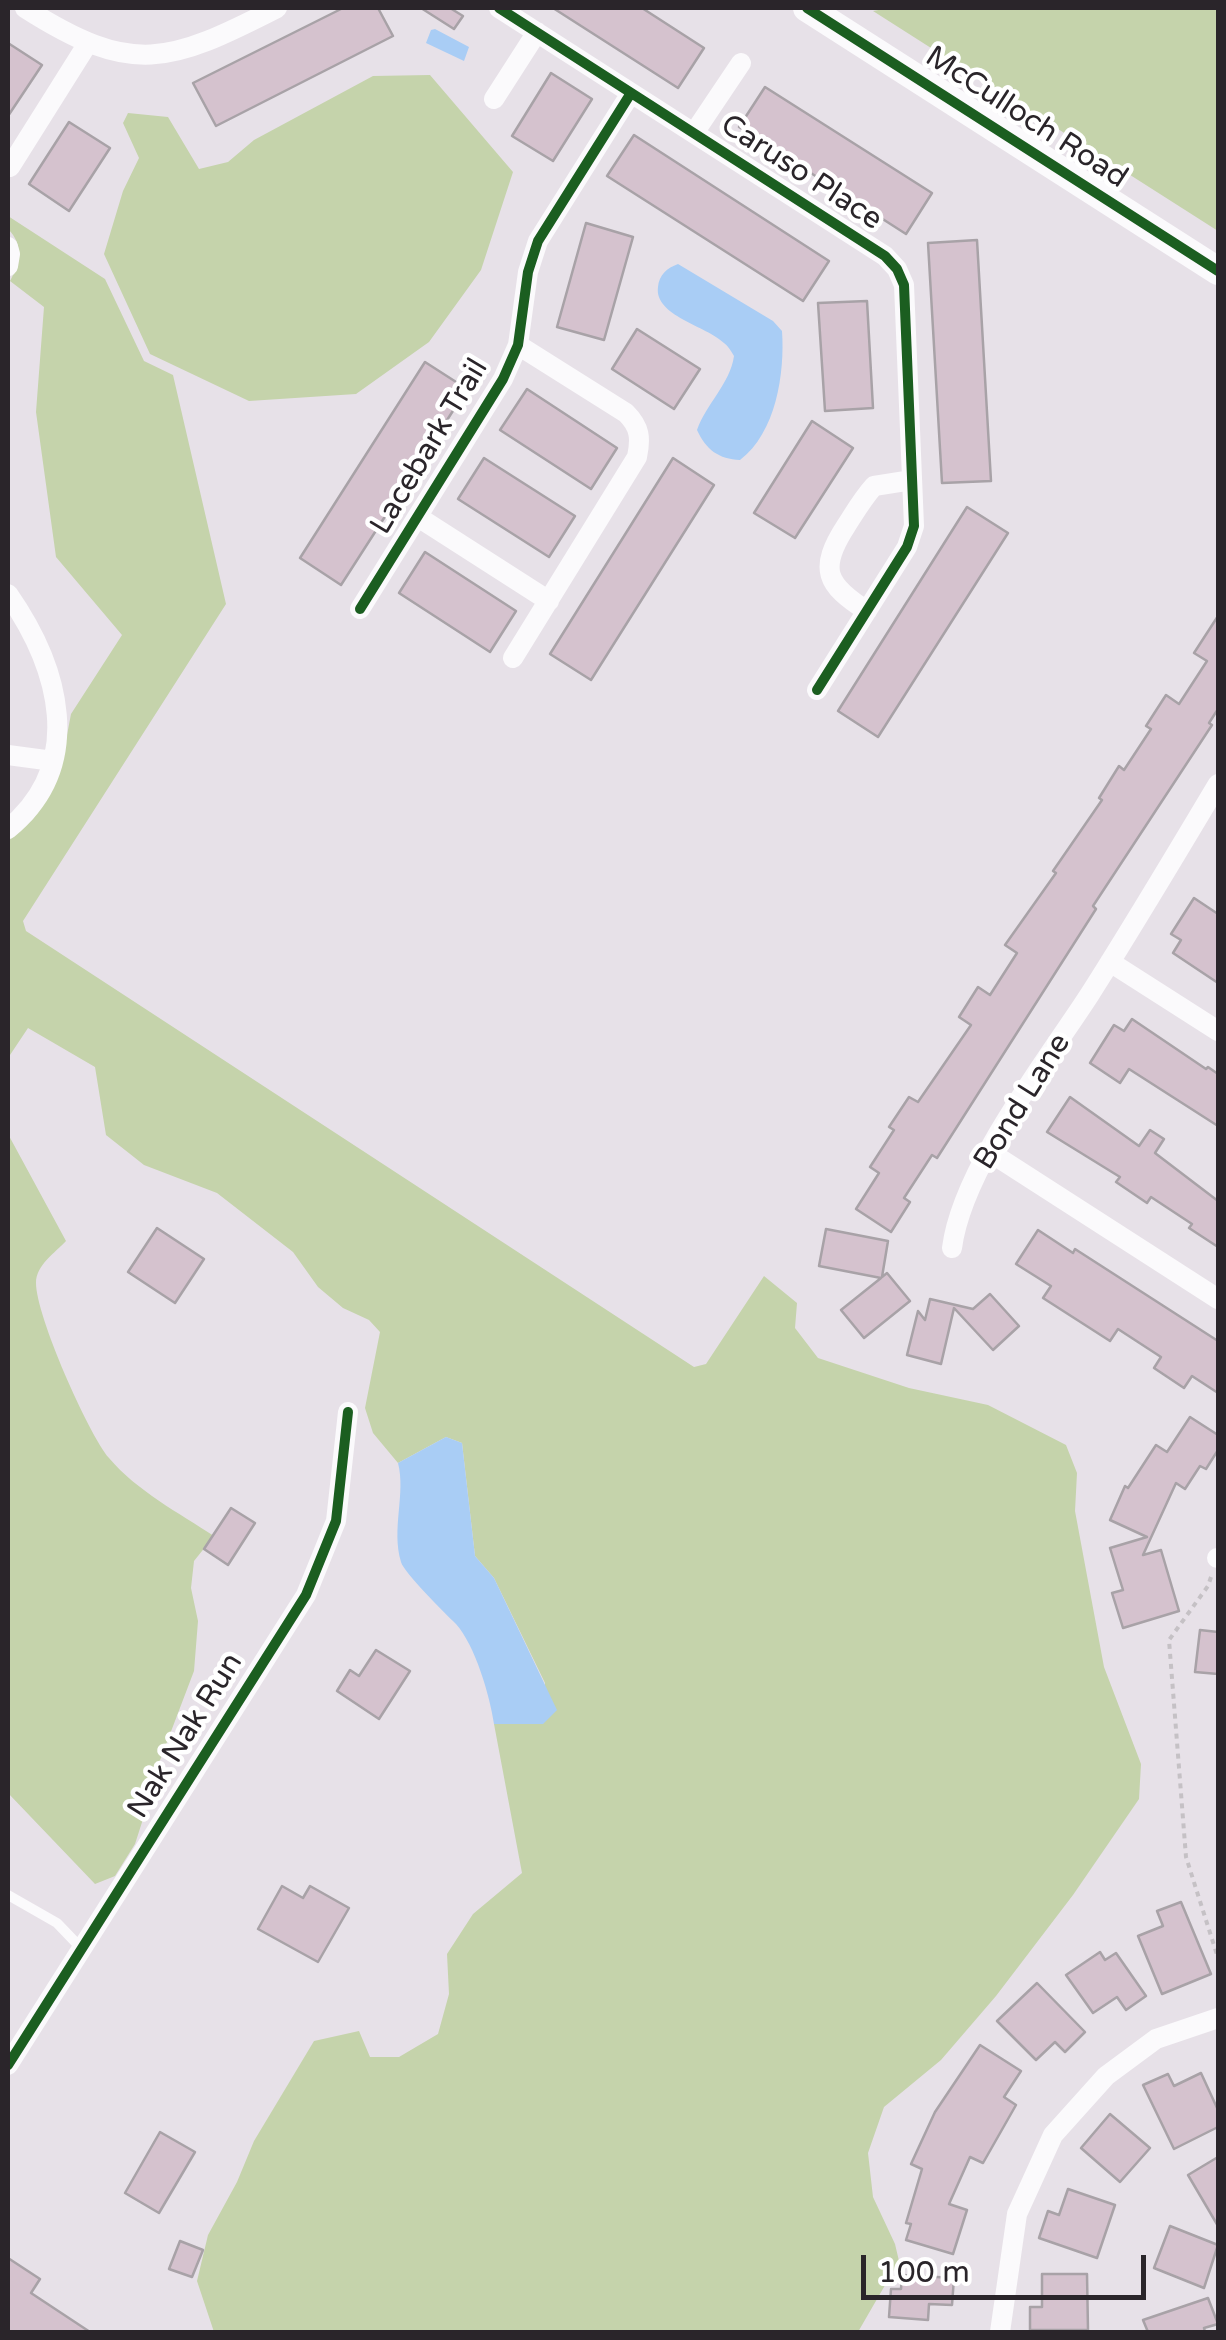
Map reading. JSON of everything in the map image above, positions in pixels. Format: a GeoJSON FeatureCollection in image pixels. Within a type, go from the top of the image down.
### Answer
{"type":"FeatureCollection","features":[{"type":"Feature","properties":{"kind":"main road","name":"McCulloch Road"},"geometry":{"type":"LineString","coordinates":[[807,8],[1218,271]]}},
{"type":"Feature","properties":{"kind":"street"},"geometry":{"type":"LineString","coordinates":[[25,8],[88,43],[158,56],[213,40],[277,8]]}},
{"type":"Feature","properties":{"kind":"street","name":"Caruso Place"},"geometry":{"type":"LineString","coordinates":[[498,8],[884,256],[898,269],[904,285],[914,526],[907,547],[817,690]]}},
{"type":"Feature","properties":{"kind":"street"},"geometry":{"type":"LineString","coordinates":[[494,98],[536,32]]}},
{"type":"Feature","properties":{"kind":"street"},"geometry":{"type":"LineString","coordinates":[[10,167],[88,43]]}},
{"type":"Feature","properties":{"kind":"street"},"geometry":{"type":"LineString","coordinates":[[694,134],[741,63]]}},
{"type":"Feature","properties":{"kind":"street","name":"Lacebark Trail"},"geometry":{"type":"LineString","coordinates":[[360,609],[503,379],[518,345],[528,272],[538,241],[632,93]]}},
{"type":"Feature","properties":{"kind":"street"},"geometry":{"type":"LineString","coordinates":[[8,248],[8,266]]}},
{"type":"Feature","properties":{"kind":"street"},"geometry":{"type":"LineString","coordinates":[[513,658],[637,457],[640,441],[637,424],[626,412],[518,345]]}},
{"type":"Feature","properties":{"kind":"street"},"geometry":{"type":"LineString","coordinates":[[867,611],[842,595],[831,580],[831,548],[874,486],[912,480]]}},
{"type":"Feature","properties":{"kind":"street"},"geometry":{"type":"LineString","coordinates":[[418,516],[548,600]]}},
{"type":"Feature","properties":{"kind":"street"},"geometry":{"type":"LineString","coordinates":[[8,594],[47,664],[58,715],[52,762],[41,790],[25,814],[8,829]]}},
{"type":"Feature","properties":{"kind":"street"},"geometry":{"type":"LineString","coordinates":[[8,756],[52,762]]}},
{"type":"Feature","properties":{"kind":"street","name":"Bond Lane"},"geometry":{"type":"LineString","coordinates":[[952,1248],[956,1220],[988,1152],[1218,784]]}},
{"type":"Feature","properties":{"kind":"street"},"geometry":{"type":"LineString","coordinates":[[1110,962],[1218,1031]]}},
{"type":"Feature","properties":{"kind":"street"},"geometry":{"type":"LineString","coordinates":[[988,1152],[1218,1299]]}},
{"type":"Feature","properties":{"kind":"street","name":"Nak Nak Run"},"geometry":{"type":"LineString","coordinates":[[8,2064],[306,1595],[336,1521],[348,1412]]}},
{"type":"Feature","properties":{"kind":"street"},"geometry":{"type":"LineString","coordinates":[[1000,2332],[1017,2214],[1053,2135],[1106,2076],[1156,2039],[1218,2018]]}},
{"type":"Feature","properties":{"kind":"lane"},"geometry":{"type":"LineString","coordinates":[[8,1894],[57,1924],[82,1948]]}},
{"type":"Feature","properties":{"kind":"path"},"geometry":{"type":"LineString","coordinates":[[1218,1558],[1208,1586],[1169,1640],[1186,1856],[1218,1958]]}},
{"type":"Feature","properties":{"kind":"green space"},"geometry":{"type":"Polygon","coordinates":[[[1218,8],[1218,231],[873,11],[1218,8]]]}},
{"type":"Feature","properties":{"kind":"green space"},"geometry":{"type":"Polygon","coordinates":[[[430,75],[513,172],[481,270],[429,342],[356,394],[249,401],[150,354],[104,254],[123,191],[139,158],[123,123],[128,113],[168,117],[199,169],[228,162],[254,140],[373,76],[430,75]]]}},
{"type":"Feature","properties":{"kind":"green space"},"geometry":{"type":"Polygon","coordinates":[[[8,216],[105,279],[144,361],[173,375],[226,604],[23,921],[26,931],[694,1367],[706,1364],[764,1276],[797,1303],[795,1328],[818,1358],[909,1388],[988,1405],[1066,1445],[1077,1473],[1075,1511],[1104,1667],[1141,1764],[1139,1799],[996,1996],[941,2060],[884,2107],[868,2153],[873,2197],[899,2261],[858,2332],[214,2332],[197,2281],[208,2235],[254,2141],[314,2041],[359,2031],[370,2057],[399,2057],[438,2034],[449,1994],[447,1954],[473,1914],[522,1873],[494,1724],[543,1724],[545,1683],[494,1578],[475,1556],[462,1443],[446,1437],[398,1463],[373,1433],[365,1408],[380,1332],[369,1320],[343,1308],[318,1287],[293,1252],[217,1193],[144,1165],[106,1135],[95,1067],[28,1028],[8,1058],[8,841],[33,819],[49,795],[60,772],[71,714],[122,635],[56,557],[36,412],[44,307],[10,281],[19,254],[8,229],[8,216]]]}},
{"type":"Feature","properties":{"kind":"green space"},"geometry":{"type":"Polygon","coordinates":[[[8,1134],[66,1241],[37,1277],[38,1299],[65,1374],[89,1425],[109,1458],[132,1481],[214,1536],[194,1561],[191,1588],[198,1621],[194,1671],[159,1763],[144,1787],[144,1816],[135,1844],[115,1876],[95,1884],[8,1793],[8,1134]]]}},
{"type":"Feature","properties":{"kind":"water"},"geometry":{"type":"Polygon","coordinates":[[[435,29],[469,47],[464,61],[426,43],[435,29]]]}},
{"type":"Feature","properties":{"kind":"water"},"geometry":{"type":"Polygon","coordinates":[[[678,264],[773,321],[782,331],[776,401],[762,434],[740,460],[714,452],[697,430],[728,376],[734,356],[716,337],[664,306],[658,287],[667,270],[678,264]]]}},
{"type":"Feature","properties":{"kind":"water"},"geometry":{"type":"Polygon","coordinates":[[[446,1437],[462,1443],[475,1556],[494,1578],[557,1710],[543,1724],[494,1724],[481,1671],[463,1633],[401,1562],[397,1537],[398,1463],[446,1437]]]}},
{"type":"Feature","properties":{"kind":"building"},"geometry":{"type":"Polygon","coordinates":[[[343,8],[378,8],[393,36],[216,126],[193,83],[343,8]]]}},
{"type":"Feature","properties":{"kind":"building"},"geometry":{"type":"Polygon","coordinates":[[[421,8],[450,8],[463,16],[454,29],[421,8]]]}},
{"type":"Feature","properties":{"kind":"building"},"geometry":{"type":"Polygon","coordinates":[[[553,8],[642,8],[704,48],[678,88],[553,8]]]}},
{"type":"Feature","properties":{"kind":"building"},"geometry":{"type":"Polygon","coordinates":[[[8,43],[42,65],[8,116],[8,43]]]}},
{"type":"Feature","properties":{"kind":"building"},"geometry":{"type":"Polygon","coordinates":[[[551,73],[592,99],[553,161],[512,136],[551,73]]]}},
{"type":"Feature","properties":{"kind":"building"},"geometry":{"type":"Polygon","coordinates":[[[765,87],[932,193],[906,234],[739,127],[765,87]]]}},
{"type":"Feature","properties":{"kind":"building"},"geometry":{"type":"Polygon","coordinates":[[[69,122],[110,148],[69,211],[29,184],[69,122]]]}},
{"type":"Feature","properties":{"kind":"building"},"geometry":{"type":"Polygon","coordinates":[[[634,135],[829,261],[803,301],[607,176],[634,135]]]}},
{"type":"Feature","properties":{"kind":"building"},"geometry":{"type":"Polygon","coordinates":[[[586,223],[633,237],[604,340],[557,327],[586,223]]]}},
{"type":"Feature","properties":{"kind":"building"},"geometry":{"type":"Polygon","coordinates":[[[977,240],[991,481],[942,483],[928,243],[977,240]]]}},
{"type":"Feature","properties":{"kind":"building"},"geometry":{"type":"Polygon","coordinates":[[[867,301],[873,408],[825,411],[818,303],[867,301]]]}},
{"type":"Feature","properties":{"kind":"building"},"geometry":{"type":"Polygon","coordinates":[[[637,329],[700,369],[674,409],[612,369],[637,329]]]}},
{"type":"Feature","properties":{"kind":"building"},"geometry":{"type":"Polygon","coordinates":[[[425,362],[467,389],[341,585],[300,558],[425,362]]]}},
{"type":"Feature","properties":{"kind":"building"},"geometry":{"type":"Polygon","coordinates":[[[527,389],[617,448],[591,489],[500,430],[527,389]]]}},
{"type":"Feature","properties":{"kind":"building"},"geometry":{"type":"Polygon","coordinates":[[[812,421],[853,448],[795,538],[754,513],[812,421]]]}},
{"type":"Feature","properties":{"kind":"building"},"geometry":{"type":"Polygon","coordinates":[[[484,458],[575,516],[549,557],[458,499],[484,458]]]}},
{"type":"Feature","properties":{"kind":"building"},"geometry":{"type":"Polygon","coordinates":[[[673,458],[714,485],[591,680],[550,654],[673,458]]]}},
{"type":"Feature","properties":{"kind":"building"},"geometry":{"type":"Polygon","coordinates":[[[967,507],[1008,533],[878,737],[838,711],[967,507]]]}},
{"type":"Feature","properties":{"kind":"building"},"geometry":{"type":"Polygon","coordinates":[[[425,552],[516,611],[490,652],[399,593],[425,552]]]}},
{"type":"Feature","properties":{"kind":"building"},"geometry":{"type":"Polygon","coordinates":[[[1218,616],[1218,709],[1209,723],[1212,725],[1093,906],[1096,909],[937,1158],[932,1155],[904,1198],[910,1202],[891,1232],[856,1209],[879,1173],[870,1167],[894,1130],[889,1127],[909,1097],[918,1102],[971,1025],[959,1017],[978,987],[990,995],[1017,953],[1005,945],[1056,873],[1053,871],[1102,800],[1099,798],[1119,766],[1124,770],[1151,729],[1146,726],[1166,695],[1179,704],[1207,661],[1194,653],[1218,616]]]}},
{"type":"Feature","properties":{"kind":"building"},"geometry":{"type":"Polygon","coordinates":[[[1194,898],[1218,914],[1218,983],[1173,953],[1181,940],[1171,934],[1194,898]]]}},
{"type":"Feature","properties":{"kind":"building"},"geometry":{"type":"Polygon","coordinates":[[[1132,1019],[1218,1074],[1218,1126],[1129,1069],[1120,1083],[1090,1063],[1114,1025],[1124,1031],[1132,1019]]]}},
{"type":"Feature","properties":{"kind":"building"},"geometry":{"type":"Polygon","coordinates":[[[1070,1097],[1139,1146],[1150,1130],[1164,1139],[1155,1153],[1218,1201],[1218,1247],[1189,1228],[1192,1224],[1151,1197],[1147,1203],[1116,1182],[1120,1177],[1047,1132],[1070,1097]]]}},
{"type":"Feature","properties":{"kind":"building"},"geometry":{"type":"Polygon","coordinates":[[[157,1228],[204,1259],[175,1303],[128,1272],[157,1228]]]}},
{"type":"Feature","properties":{"kind":"building"},"geometry":{"type":"Polygon","coordinates":[[[826,1229],[888,1241],[882,1277],[887,1273],[910,1301],[864,1338],[841,1310],[881,1278],[819,1266],[826,1229]]]}},
{"type":"Feature","properties":{"kind":"building"},"geometry":{"type":"Polygon","coordinates":[[[1038,1230],[1073,1253],[1075,1249],[1218,1341],[1218,1393],[1192,1376],[1184,1388],[1154,1368],[1161,1357],[1118,1329],[1110,1341],[1043,1298],[1051,1286],[1016,1264],[1038,1230]]]}},
{"type":"Feature","properties":{"kind":"building"},"geometry":{"type":"Polygon","coordinates":[[[990,1294],[1019,1326],[993,1350],[954,1308],[941,1364],[907,1355],[918,1311],[925,1320],[930,1299],[973,1309],[990,1294]]]}},
{"type":"Feature","properties":{"kind":"building"},"geometry":{"type":"Polygon","coordinates":[[[1190,1417],[1218,1435],[1218,1450],[1206,1469],[1200,1466],[1185,1489],[1176,1483],[1143,1555],[1161,1550],[1179,1611],[1123,1628],[1112,1593],[1123,1590],[1110,1548],[1147,1537],[1110,1520],[1125,1486],[1128,1488],[1156,1445],[1167,1452],[1190,1417]]]}},
{"type":"Feature","properties":{"kind":"building"},"geometry":{"type":"Polygon","coordinates":[[[231,1508],[255,1523],[228,1565],[204,1549],[231,1508]]]}},
{"type":"Feature","properties":{"kind":"building"},"geometry":{"type":"Polygon","coordinates":[[[1200,1630],[1218,1632],[1218,1674],[1195,1672],[1200,1630]]]}},
{"type":"Feature","properties":{"kind":"building"},"geometry":{"type":"Polygon","coordinates":[[[376,1650],[410,1671],[379,1719],[337,1691],[350,1670],[359,1676],[376,1650]]]}},
{"type":"Feature","properties":{"kind":"building"},"geometry":{"type":"Polygon","coordinates":[[[282,1886],[303,1898],[310,1886],[349,1908],[318,1962],[258,1929],[282,1886]]]}},
{"type":"Feature","properties":{"kind":"building"},"geometry":{"type":"Polygon","coordinates":[[[1181,1902],[1211,1974],[1162,1994],[1138,1936],[1163,1926],[1157,1911],[1181,1902]]]}},
{"type":"Feature","properties":{"kind":"building"},"geometry":{"type":"Polygon","coordinates":[[[1100,1952],[1105,1960],[1116,1953],[1146,1996],[1126,2010],[1117,1997],[1093,2013],[1066,1975],[1100,1952]]]}},
{"type":"Feature","properties":{"kind":"building"},"geometry":{"type":"Polygon","coordinates":[[[1037,1983],[1085,2032],[1065,2052],[1055,2042],[1036,2060],[997,2021],[1037,1983]]]}},
{"type":"Feature","properties":{"kind":"building"},"geometry":{"type":"Polygon","coordinates":[[[980,2045],[1021,2071],[1004,2097],[1016,2105],[983,2163],[970,2157],[949,2204],[967,2210],[953,2254],[906,2240],[911,2224],[906,2223],[922,2169],[911,2164],[935,2112],[980,2045]]]}},
{"type":"Feature","properties":{"kind":"building"},"geometry":{"type":"Polygon","coordinates":[[[1201,2073],[1218,2110],[1218,2127],[1174,2149],[1143,2085],[1168,2074],[1174,2086],[1201,2073]]]}},
{"type":"Feature","properties":{"kind":"building"},"geometry":{"type":"Polygon","coordinates":[[[1110,2114],[1150,2148],[1120,2182],[1081,2148],[1110,2114]]]}},
{"type":"Feature","properties":{"kind":"building"},"geometry":{"type":"Polygon","coordinates":[[[160,2132],[195,2152],[159,2213],[125,2193],[160,2132]]]}},
{"type":"Feature","properties":{"kind":"building"},"geometry":{"type":"Polygon","coordinates":[[[1218,2157],[1218,2226],[1188,2175],[1218,2157]]]}},
{"type":"Feature","properties":{"kind":"building"},"geometry":{"type":"Polygon","coordinates":[[[1068,2189],[1115,2205],[1097,2258],[1039,2238],[1048,2211],[1059,2215],[1068,2189]]]}},
{"type":"Feature","properties":{"kind":"building"},"geometry":{"type":"Polygon","coordinates":[[[1170,2226],[1218,2245],[1204,2288],[1154,2268],[1170,2226]]]}},
{"type":"Feature","properties":{"kind":"building"},"geometry":{"type":"Polygon","coordinates":[[[180,2241],[203,2250],[192,2277],[169,2269],[180,2241]]]}},
{"type":"Feature","properties":{"kind":"building"},"geometry":{"type":"Polygon","coordinates":[[[8,2258],[40,2279],[31,2293],[90,2332],[8,2332],[8,2258]]]}},
{"type":"Feature","properties":{"kind":"building"},"geometry":{"type":"Polygon","coordinates":[[[1042,2274],[1087,2274],[1088,2330],[1030,2330],[1030,2307],[1042,2307],[1042,2274]]]}},
{"type":"Feature","properties":{"kind":"building"},"geometry":{"type":"Polygon","coordinates":[[[902,2275],[954,2278],[952,2305],[929,2304],[928,2320],[889,2317],[891,2289],[901,2289],[902,2275]]]}},
{"type":"Feature","properties":{"kind":"building"},"geometry":{"type":"Polygon","coordinates":[[[1208,2298],[1218,2324],[1204,2328],[1205,2332],[1148,2332],[1143,2320],[1208,2298]]]}},
{"type":"Feature","properties":{"kind":"cycle path"},"geometry":{"type":"LineString","coordinates":[[499,8],[885,256],[897,269],[904,285],[914,526],[907,547],[817,690]]}},
{"type":"Feature","properties":{"kind":"cycle path"},"geometry":{"type":"LineString","coordinates":[[807,8],[1218,271]]}},
{"type":"Feature","properties":{"kind":"cycle path"},"geometry":{"type":"LineString","coordinates":[[360,609],[503,379],[518,345],[528,272],[538,241],[631,93]]}},
{"type":"Feature","properties":{"kind":"cycle path"},"geometry":{"type":"LineString","coordinates":[[8,2065],[306,1595],[336,1521],[348,1412]]}}]}
